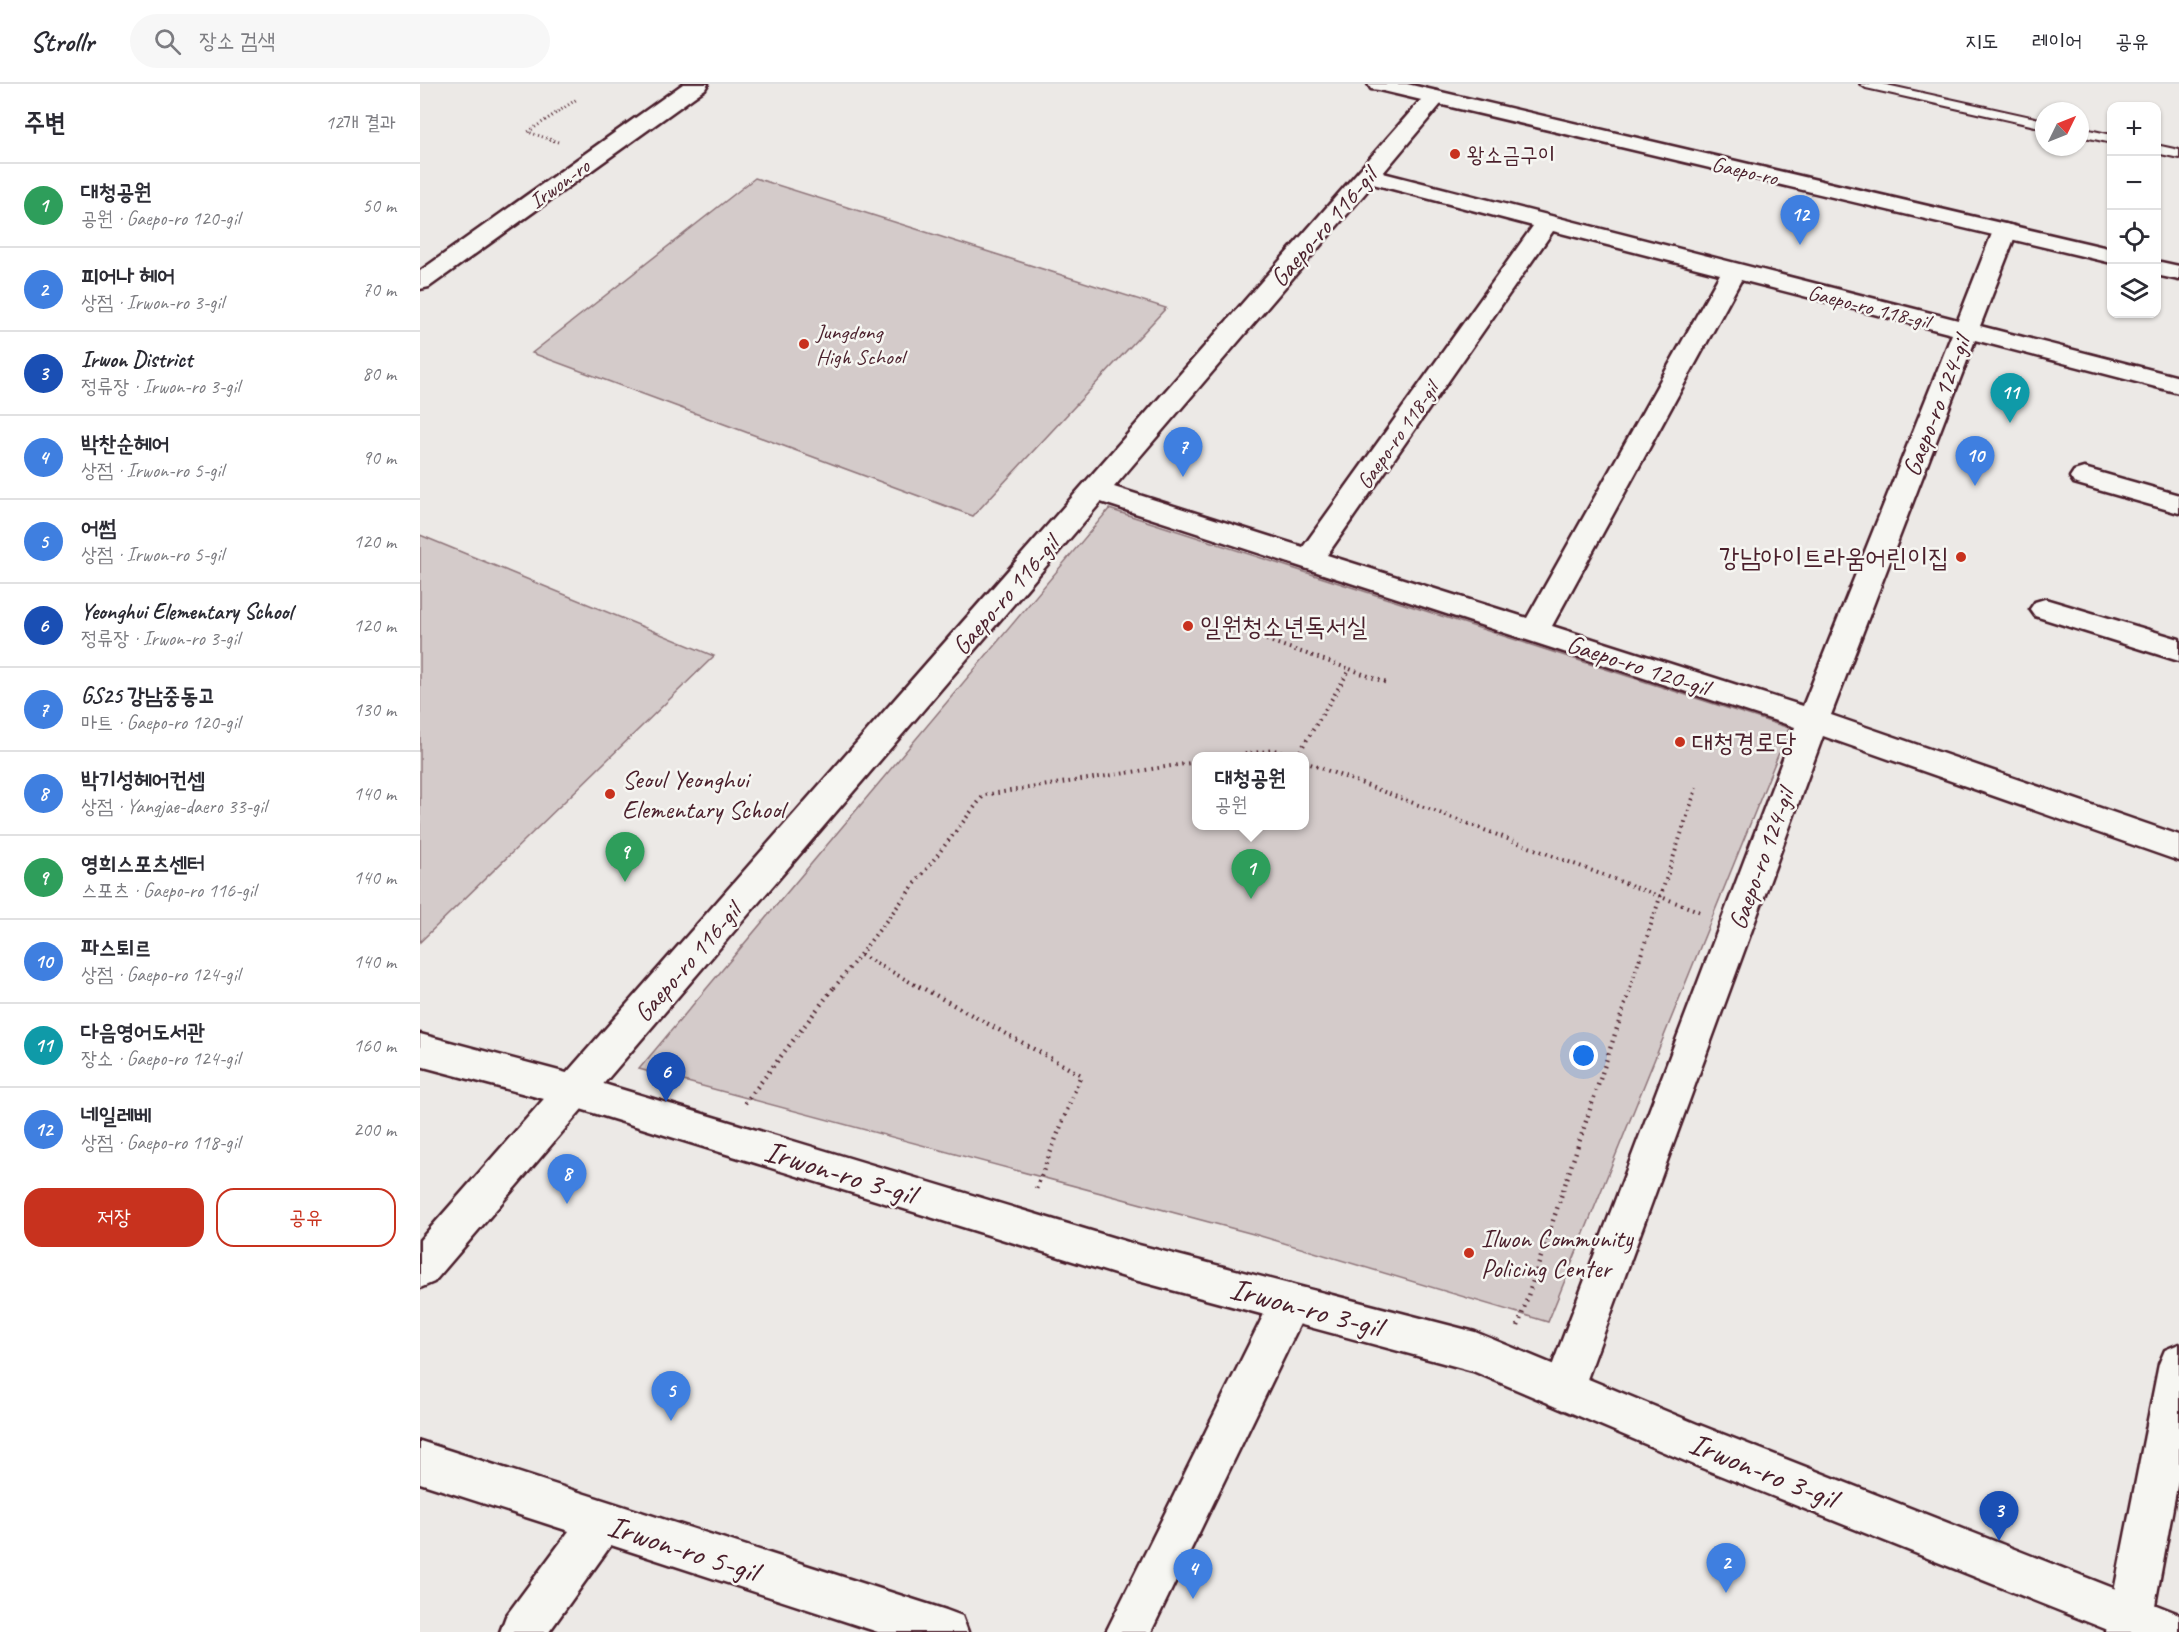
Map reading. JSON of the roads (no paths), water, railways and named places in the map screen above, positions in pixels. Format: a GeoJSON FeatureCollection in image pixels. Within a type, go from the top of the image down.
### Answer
{"type":"FeatureCollection","features":[{"type":"Feature","properties":{"kind":"street","name":"Irwon-ro"},"geometry":{"type":"LineString","coordinates":[[420,282],[697,84]]}},
{"type":"Feature","properties":{"kind":"street","name":"Gaepo-ro"},"geometry":{"type":"LineString","coordinates":[[1379,84],[2107,255]]}},
{"type":"Feature","properties":{"kind":"street","name":"Gaepo-ro 116-gil"},"geometry":{"type":"LineString","coordinates":[[420,1269],[1435,98]]}},
{"type":"Feature","properties":{"kind":"street","name":"Gaepo-ro 118-gil"},"geometry":{"type":"LineString","coordinates":[[1368,176],[1733,272],[2179,385]]}},
{"type":"Feature","properties":{"kind":"street","name":"Gaepo-ro 118-gil"},"geometry":{"type":"LineString","coordinates":[[1309,560],[1547,222]]}},
{"type":"Feature","properties":{"kind":"street","name":"Gaepo-ro 124-gil"},"geometry":{"type":"LineString","coordinates":[[1563,1390],[1813,721],[2006,231]]}},
{"type":"Feature","properties":{"kind":"street"},"geometry":{"type":"LineString","coordinates":[[2161,268],[2179,273]]}},
{"type":"Feature","properties":{"kind":"street"},"geometry":{"type":"LineString","coordinates":[[1534,632],[1733,272]]}},
{"type":"Feature","properties":{"kind":"street"},"geometry":{"type":"LineString","coordinates":[[2084,477],[2179,504]]}},
{"type":"Feature","properties":{"kind":"street","name":"Gaepo-ro 120-gil"},"geometry":{"type":"LineString","coordinates":[[1095,491],[1813,721],[2179,848]]}},
{"type":"Feature","properties":{"kind":"street"},"geometry":{"type":"LineString","coordinates":[[2045,609],[2179,650]]}},
{"type":"Feature","properties":{"kind":"street","name":"Irwon-ro 3-gil"},"geometry":{"type":"LineString","coordinates":[[420,1050],[574,1091],[1131,1261],[1475,1353],[2143,1627]]}},
{"type":"Feature","properties":{"kind":"street"},"geometry":{"type":"LineString","coordinates":[[1128,1632],[1290,1303]]}},
{"type":"Feature","properties":{"kind":"street"},"geometry":{"type":"LineString","coordinates":[[2143,1627],[2179,1364]]}},
{"type":"Feature","properties":{"kind":"street","name":"Irwon-ro 5-gil"},"geometry":{"type":"LineString","coordinates":[[420,1462],[922,1629]]}},
{"type":"Feature","properties":{"kind":"street"},"geometry":{"type":"LineString","coordinates":[[522,1632],[601,1522]]}},
{"type":"Feature","properties":{"kind":"lane"},"geometry":{"type":"LineString","coordinates":[[1866,84],[2035,122]]}},
{"type":"Feature","properties":{"kind":"lane"},"geometry":{"type":"LineString","coordinates":[[2089,134],[2107,138]]}},
{"type":"Feature","properties":{"kind":"lane"},"geometry":{"type":"LineString","coordinates":[[2161,150],[2179,154]]}},
{"type":"Feature","properties":{"kind":"place","name":"왕소금구이"},"geometry":{"type":"Point","coordinates":[1455,154]}},
{"type":"Feature","properties":{"kind":"place","name":"네일레베"},"geometry":{"type":"Point","coordinates":[1800,245]}},
{"type":"Feature","properties":{"kind":"place","name":"Jungdong High School"},"geometry":{"type":"Point","coordinates":[804,344]}},
{"type":"Feature","properties":{"kind":"place","name":"다음영어도서관"},"geometry":{"type":"Point","coordinates":[2010,423]}},
{"type":"Feature","properties":{"kind":"place","name":"GS25 강남중동고"},"geometry":{"type":"Point","coordinates":[1183,477]}},
{"type":"Feature","properties":{"kind":"place","name":"파스퇴르"},"geometry":{"type":"Point","coordinates":[1975,486]}},
{"type":"Feature","properties":{"kind":"place","name":"강남아이트라움어린이집"},"geometry":{"type":"Point","coordinates":[1961,557]}},
{"type":"Feature","properties":{"kind":"place","name":"일원청소년독서실"},"geometry":{"type":"Point","coordinates":[1188,626]}},
{"type":"Feature","properties":{"kind":"place","name":"대청경로당"},"geometry":{"type":"Point","coordinates":[1680,742]}},
{"type":"Feature","properties":{"kind":"place","name":"Seoul Yeonghui Elementary School"},"geometry":{"type":"Point","coordinates":[610,794]}},
{"type":"Feature","properties":{"kind":"place","name":"영희스포츠센터"},"geometry":{"type":"Point","coordinates":[625,882]}},
{"type":"Feature","properties":{"kind":"place","name":"대청공원"},"geometry":{"type":"Point","coordinates":[1251,899]}},
{"type":"Feature","properties":{"kind":"place","name":"Yeonghui Elementary School"},"geometry":{"type":"Point","coordinates":[666,1102]}},
{"type":"Feature","properties":{"kind":"place","name":"박기성헤어컨셉"},"geometry":{"type":"Point","coordinates":[567,1204]}},
{"type":"Feature","properties":{"kind":"place","name":"Ilwon Community Policing Center"},"geometry":{"type":"Point","coordinates":[1469,1253]}},
{"type":"Feature","properties":{"kind":"place","name":"어썸"},"geometry":{"type":"Point","coordinates":[671,1421]}},
{"type":"Feature","properties":{"kind":"place","name":"Irwon District"},"geometry":{"type":"Point","coordinates":[1999,1541]}},
{"type":"Feature","properties":{"kind":"place","name":"피어나 헤어"},"geometry":{"type":"Point","coordinates":[1726,1593]}},
{"type":"Feature","properties":{"kind":"place","name":"박찬순헤어"},"geometry":{"type":"Point","coordinates":[1193,1599]}}]}
